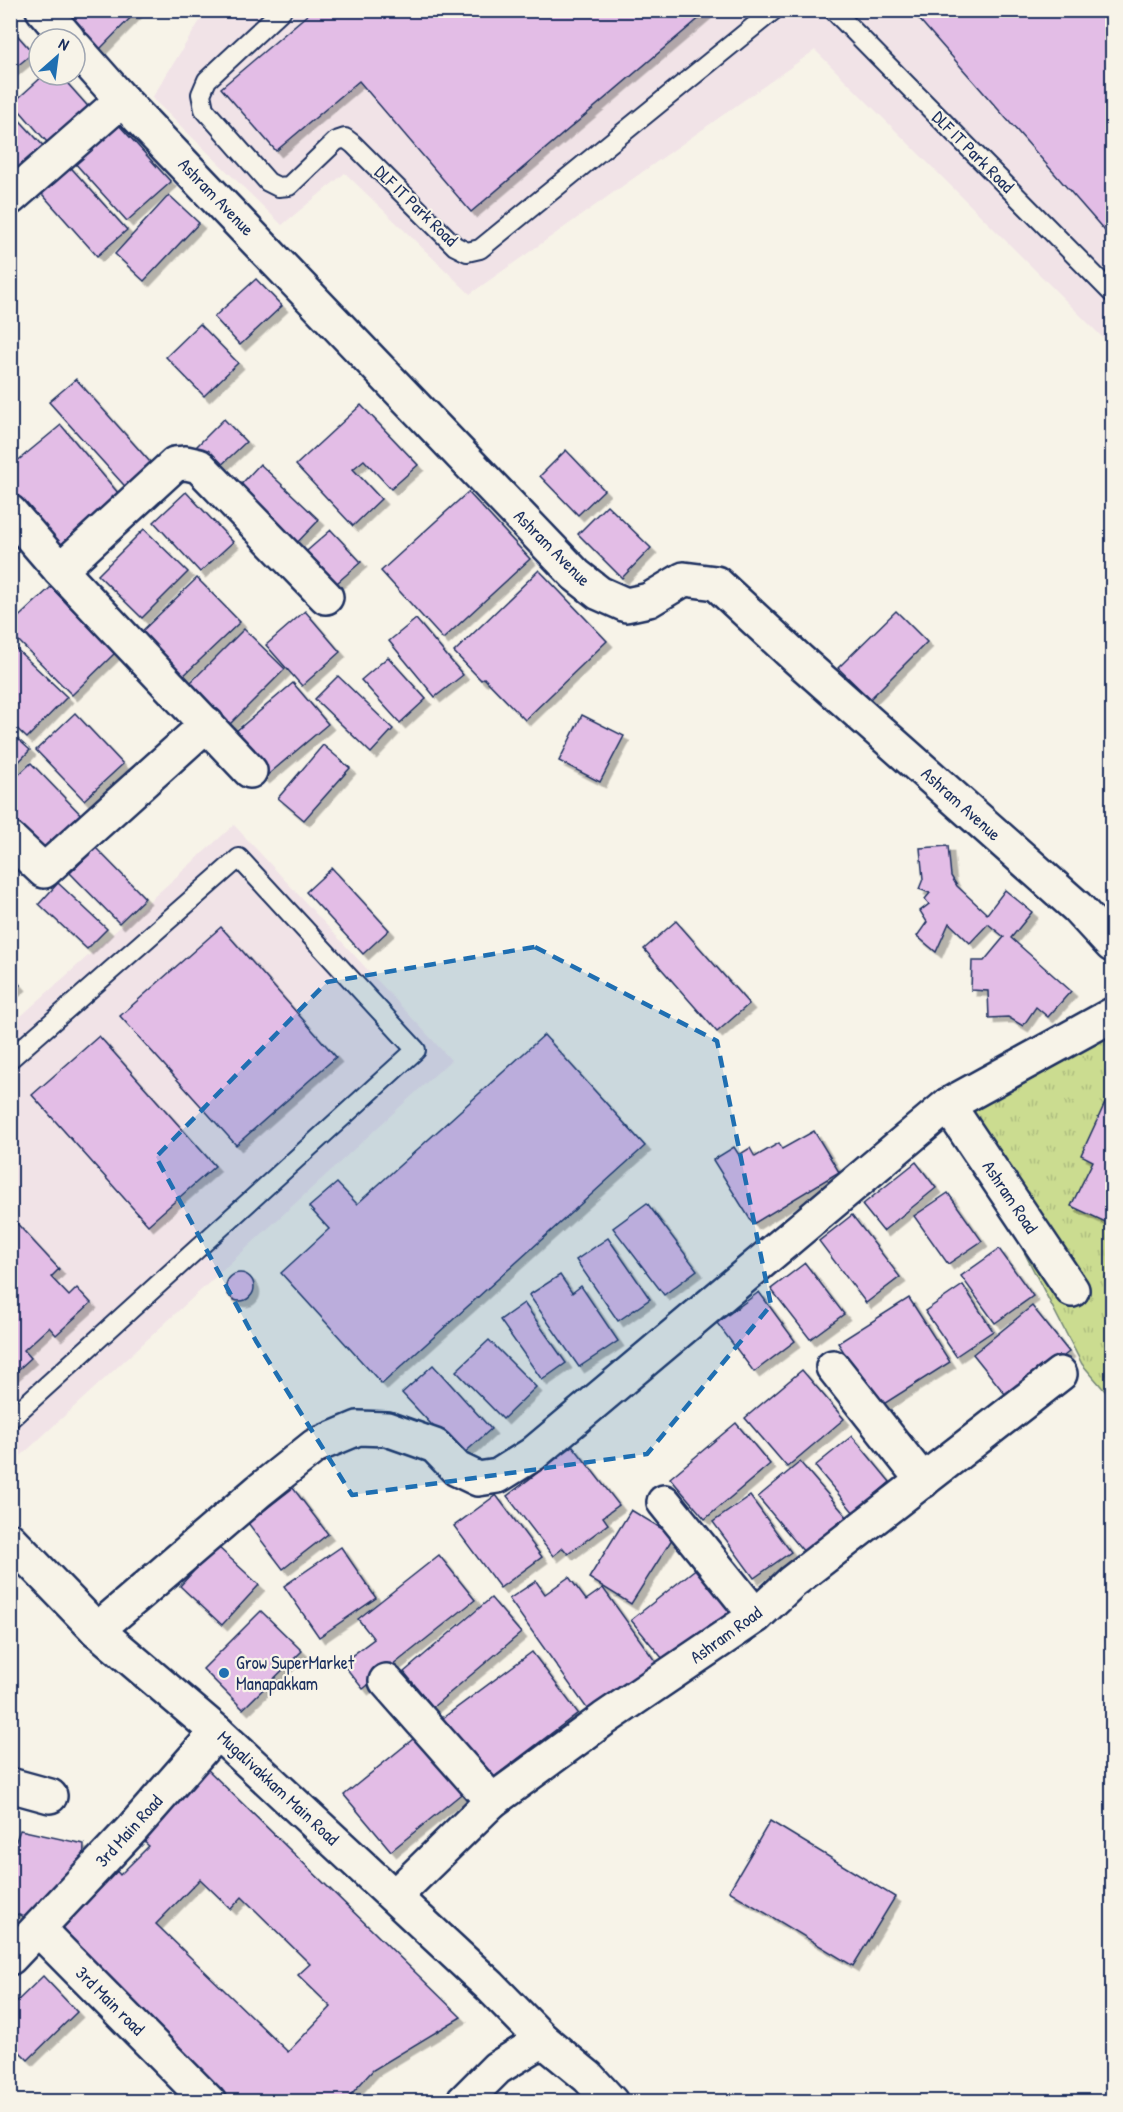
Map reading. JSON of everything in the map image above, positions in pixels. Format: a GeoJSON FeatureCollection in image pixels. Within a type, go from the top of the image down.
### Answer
{"type":"FeatureCollection","features":[{"type":"Feature","properties":{"kind":"street"},"geometry":{"type":"LineString","coordinates":[[43,10],[58,27]]}},
{"type":"Feature","properties":{"kind":"street","name":"Ashram Avenue"},"geometry":{"type":"LineString","coordinates":[[87,61],[122,100],[576,575],[599,593],[626,605],[649,600],[684,579],[716,583],[799,660],[1077,907],[1113,945]]}},
{"type":"Feature","properties":{"kind":"street"},"geometry":{"type":"LineString","coordinates":[[10,198],[122,100]]}},
{"type":"Feature","properties":{"kind":"street"},"geometry":{"type":"LineString","coordinates":[[60,570],[175,464],[186,463],[200,466],[212,477],[326,597]]}},
{"type":"Feature","properties":{"kind":"street"},"geometry":{"type":"LineString","coordinates":[[10,512],[60,570],[250,771]]}},
{"type":"Feature","properties":{"kind":"street"},"geometry":{"type":"LineString","coordinates":[[10,839],[44,871],[207,724]]}},
{"type":"Feature","properties":{"kind":"street"},"geometry":{"type":"LineString","coordinates":[[97,1630],[260,1490],[315,1446],[358,1428],[387,1429],[412,1436],[435,1446],[458,1469],[478,1479],[498,1476],[533,1454],[948,1105],[1113,1015]]}},
{"type":"Feature","properties":{"kind":"street","name":"Ashram Road"},"geometry":{"type":"LineString","coordinates":[[948,1105],[1072,1290]]}},
{"type":"Feature","properties":{"kind":"street"},"geometry":{"type":"LineString","coordinates":[[833,1367],[924,1481]]}},
{"type":"Feature","properties":{"kind":"street","name":"Ashram Road"},"geometry":{"type":"LineString","coordinates":[[395,1896],[492,1801],[604,1719],[756,1616],[792,1582],[1060,1374]]}},
{"type":"Feature","properties":{"kind":"street"},"geometry":{"type":"LineString","coordinates":[[664,1502],[756,1616]]}},
{"type":"Feature","properties":{"kind":"street","name":"Mugalivakkam Main Road"},"geometry":{"type":"LineString","coordinates":[[10,1540],[97,1630],[217,1732],[395,1896],[543,2040],[588,2077],[611,2102]]}},
{"type":"Feature","properties":{"kind":"street"},"geometry":{"type":"LineString","coordinates":[[386,1681],[492,1801]]}},
{"type":"Feature","properties":{"kind":"street","name":"3rd Main Road"},"geometry":{"type":"LineString","coordinates":[[38,1929],[132,1829],[217,1732]]}},
{"type":"Feature","properties":{"kind":"street"},"geometry":{"type":"LineString","coordinates":[[10,1785],[50,1796]]}},
{"type":"Feature","properties":{"kind":"street"},"geometry":{"type":"LineString","coordinates":[[10,1958],[38,1929]]}},
{"type":"Feature","properties":{"kind":"street","name":"3rd Main road"},"geometry":{"type":"LineString","coordinates":[[38,1929],[209,2102]]}},
{"type":"Feature","properties":{"kind":"street"},"geometry":{"type":"LineString","coordinates":[[463,2102],[497,2068],[543,2040]]}},
{"type":"Feature","properties":{"kind":"lane","name":"DLF IT Park Road"},"geometry":{"type":"LineString","coordinates":[[282,10],[207,80],[201,94],[204,109],[268,182],[278,187],[289,186],[336,141],[345,138],[455,246],[467,252],[480,249],[774,10]]}},
{"type":"Feature","properties":{"kind":"lane","name":"DLF IT Park Road"},"geometry":{"type":"LineString","coordinates":[[833,10],[1113,293]]}},
{"type":"Feature","properties":{"kind":"lane"},"geometry":{"type":"LineString","coordinates":[[10,1059],[238,858],[416,1050],[10,1419]]}},
{"type":"Feature","properties":{"kind":"highlighted area"},"geometry":{"type":"Polygon","coordinates":[[[535,947],[717,1041],[771,1305],[647,1454],[352,1495],[256,1341],[156,1157],[327,982],[535,947]]]}},
{"type":"Feature","properties":{"kind":"shaded area"},"geometry":{"type":"Polygon","coordinates":[[[206,11],[1112,11],[1112,347],[815,50],[470,294],[345,173],[282,225],[152,98],[206,11]]]}},
{"type":"Feature","properties":{"kind":"shaded area"},"geometry":{"type":"Polygon","coordinates":[[[234,825],[451,1060],[11,1465],[11,1025],[234,825]]]}},
{"type":"Feature","properties":{"kind":"green space"},"geometry":{"type":"Polygon","coordinates":[[[1112,1009],[1112,1399],[1082,1364],[948,1105],[1112,1009]]]}},
{"type":"Feature","properties":{"kind":"building"},"geometry":{"type":"Polygon","coordinates":[[[64,10],[138,10],[100,49],[87,36],[87,27],[78,27],[63,12],[64,10]]]}},
{"type":"Feature","properties":{"kind":"building"},"geometry":{"type":"Polygon","coordinates":[[[313,10],[709,10],[471,212],[359,81],[276,151],[221,88],[313,10]]]}},
{"type":"Feature","properties":{"kind":"building"},"geometry":{"type":"Polygon","coordinates":[[[911,10],[1112,10],[1112,239],[911,10]]]}},
{"type":"Feature","properties":{"kind":"building"},"geometry":{"type":"Polygon","coordinates":[[[10,27],[27,46],[27,58],[10,72],[10,27]]]}},
{"type":"Feature","properties":{"kind":"building"},"geometry":{"type":"Polygon","coordinates":[[[31,87],[71,87],[93,112],[53,149],[13,103],[31,87]]]}},
{"type":"Feature","properties":{"kind":"building"},"geometry":{"type":"Polygon","coordinates":[[[10,110],[48,151],[10,182],[10,110]]]}},
{"type":"Feature","properties":{"kind":"building"},"geometry":{"type":"Polygon","coordinates":[[[117,123],[171,182],[127,221],[74,162],[117,123]]]}},
{"type":"Feature","properties":{"kind":"building"},"geometry":{"type":"Polygon","coordinates":[[[64,160],[127,230],[97,256],[35,186],[64,160]]]}},
{"type":"Feature","properties":{"kind":"building"},"geometry":{"type":"Polygon","coordinates":[[[169,195],[199,223],[144,281],[115,254],[169,195]]]}},
{"type":"Feature","properties":{"kind":"building"},"geometry":{"type":"Polygon","coordinates":[[[256,279],[282,306],[240,345],[214,317],[256,279]]]}},
{"type":"Feature","properties":{"kind":"building"},"geometry":{"type":"Polygon","coordinates":[[[200,324],[238,363],[204,396],[166,357],[200,324]]]}},
{"type":"Feature","properties":{"kind":"building"},"geometry":{"type":"Polygon","coordinates":[[[76,379],[158,471],[132,494],[49,402],[76,379]]]}},
{"type":"Feature","properties":{"kind":"building"},"geometry":{"type":"Polygon","coordinates":[[[361,405],[418,465],[391,489],[364,460],[353,469],[381,499],[353,526],[296,465],[361,405]]]}},
{"type":"Feature","properties":{"kind":"building"},"geometry":{"type":"Polygon","coordinates":[[[224,419],[246,442],[216,470],[195,448],[224,419]]]}},
{"type":"Feature","properties":{"kind":"building"},"geometry":{"type":"Polygon","coordinates":[[[61,425],[124,500],[58,554],[10,497],[10,467],[61,425]]]}},
{"type":"Feature","properties":{"kind":"building"},"geometry":{"type":"Polygon","coordinates":[[[566,450],[604,490],[578,515],[540,476],[566,450]]]}},
{"type":"Feature","properties":{"kind":"building"},"geometry":{"type":"Polygon","coordinates":[[[260,464],[319,520],[291,549],[232,494],[260,464]]]}},
{"type":"Feature","properties":{"kind":"building"},"geometry":{"type":"Polygon","coordinates":[[[186,492],[233,542],[200,572],[154,522],[186,492]]]}},
{"type":"Feature","properties":{"kind":"building"},"geometry":{"type":"Polygon","coordinates":[[[468,492],[530,559],[443,639],[381,571],[468,492]]]}},
{"type":"Feature","properties":{"kind":"building"},"geometry":{"type":"Polygon","coordinates":[[[607,505],[651,548],[622,578],[578,534],[607,505]]]}},
{"type":"Feature","properties":{"kind":"building"},"geometry":{"type":"Polygon","coordinates":[[[144,529],[188,572],[142,618],[98,575],[144,529]]]}},
{"type":"Feature","properties":{"kind":"building"},"geometry":{"type":"Polygon","coordinates":[[[331,530],[361,562],[330,589],[300,557],[331,530]]]}},
{"type":"Feature","properties":{"kind":"building"},"geometry":{"type":"Polygon","coordinates":[[[539,570],[607,641],[525,720],[484,678],[481,680],[454,652],[539,570]]]}},
{"type":"Feature","properties":{"kind":"building"},"geometry":{"type":"Polygon","coordinates":[[[197,578],[240,622],[180,679],[138,635],[197,578]]]}},
{"type":"Feature","properties":{"kind":"building"},"geometry":{"type":"Polygon","coordinates":[[[51,587],[115,653],[72,695],[10,632],[10,625],[51,587]]]}},
{"type":"Feature","properties":{"kind":"building"},"geometry":{"type":"Polygon","coordinates":[[[305,611],[340,652],[302,686],[266,645],[305,611]]]}},
{"type":"Feature","properties":{"kind":"building"},"geometry":{"type":"Polygon","coordinates":[[[896,611],[927,642],[870,699],[838,668],[896,611]]]}},
{"type":"Feature","properties":{"kind":"building"},"geometry":{"type":"Polygon","coordinates":[[[416,619],[463,675],[435,697],[389,641],[416,619]]]}},
{"type":"Feature","properties":{"kind":"building"},"geometry":{"type":"Polygon","coordinates":[[[244,629],[285,669],[226,728],[186,687],[244,629]]]}},
{"type":"Feature","properties":{"kind":"building"},"geometry":{"type":"Polygon","coordinates":[[[10,643],[67,697],[27,738],[10,722],[10,643]]]}},
{"type":"Feature","properties":{"kind":"building"},"geometry":{"type":"Polygon","coordinates":[[[388,657],[426,699],[400,723],[361,680],[388,657]]]}},
{"type":"Feature","properties":{"kind":"building"},"geometry":{"type":"Polygon","coordinates":[[[338,676],[393,729],[371,753],[315,699],[338,676]]]}},
{"type":"Feature","properties":{"kind":"building"},"geometry":{"type":"Polygon","coordinates":[[[293,683],[328,724],[264,778],[229,737],[293,683]]]}},
{"type":"Feature","properties":{"kind":"building"},"geometry":{"type":"Polygon","coordinates":[[[75,713],[123,764],[84,800],[36,750],[75,713]]]}},
{"type":"Feature","properties":{"kind":"building"},"geometry":{"type":"Polygon","coordinates":[[[582,715],[624,736],[600,782],[559,761],[582,715]]]}},
{"type":"Feature","properties":{"kind":"building"},"geometry":{"type":"Polygon","coordinates":[[[10,732],[30,750],[10,771],[10,732]]]}},
{"type":"Feature","properties":{"kind":"building"},"geometry":{"type":"Polygon","coordinates":[[[323,745],[350,768],[304,820],[278,798],[323,745]]]}},
{"type":"Feature","properties":{"kind":"building"},"geometry":{"type":"Polygon","coordinates":[[[31,763],[89,823],[50,860],[10,819],[10,783],[31,763]]]}},
{"type":"Feature","properties":{"kind":"building"},"geometry":{"type":"Polygon","coordinates":[[[948,846],[951,876],[957,886],[987,914],[1005,890],[1032,912],[1011,938],[1071,991],[1048,1017],[1036,1007],[1023,1026],[1008,1017],[989,1018],[988,991],[971,990],[972,961],[984,961],[1004,937],[988,924],[970,943],[949,923],[936,952],[917,936],[927,922],[920,911],[929,904],[925,899],[930,893],[919,889],[923,879],[920,848],[948,846]]]}},
{"type":"Feature","properties":{"kind":"building"},"geometry":{"type":"Polygon","coordinates":[[[96,848],[145,898],[119,923],[70,873],[96,848]]]}},
{"type":"Feature","properties":{"kind":"building"},"geometry":{"type":"Polygon","coordinates":[[[332,868],[389,930],[363,954],[306,892],[332,868]]]}},
{"type":"Feature","properties":{"kind":"building"},"geometry":{"type":"Polygon","coordinates":[[[58,883],[107,929],[87,949],[39,904],[58,883]]]}},
{"type":"Feature","properties":{"kind":"building"},"geometry":{"type":"Polygon","coordinates":[[[676,921],[749,1004],[717,1032],[644,949],[676,921]]]}},
{"type":"Feature","properties":{"kind":"building"},"geometry":{"type":"Polygon","coordinates":[[[221,927],[336,1057],[236,1145],[120,1016],[221,927]]]}},
{"type":"Feature","properties":{"kind":"building"},"geometry":{"type":"Polygon","coordinates":[[[10,974],[20,985],[10,994],[10,974]]]}},
{"type":"Feature","properties":{"kind":"building"},"geometry":{"type":"Polygon","coordinates":[[[544,1035],[645,1146],[382,1384],[281,1273],[329,1229],[309,1207],[337,1183],[357,1204],[544,1035]]]}},
{"type":"Feature","properties":{"kind":"building"},"geometry":{"type":"Polygon","coordinates":[[[99,1036],[215,1166],[148,1225],[32,1095],[99,1036]]]}},
{"type":"Feature","properties":{"kind":"building"},"geometry":{"type":"Polygon","coordinates":[[[1105,1103],[1112,1107],[1112,1225],[1071,1206],[1093,1161],[1081,1155],[1105,1103]]]}},
{"type":"Feature","properties":{"kind":"building"},"geometry":{"type":"Polygon","coordinates":[[[814,1131],[839,1172],[753,1224],[713,1160],[734,1147],[739,1155],[750,1148],[755,1157],[779,1143],[782,1149],[814,1131]]]}},
{"type":"Feature","properties":{"kind":"building"},"geometry":{"type":"Polygon","coordinates":[[[916,1162],[936,1188],[883,1231],[862,1205],[916,1162]]]}},
{"type":"Feature","properties":{"kind":"building"},"geometry":{"type":"Polygon","coordinates":[[[948,1193],[982,1241],[948,1264],[914,1216],[948,1193]]]}},
{"type":"Feature","properties":{"kind":"building"},"geometry":{"type":"Polygon","coordinates":[[[647,1203],[697,1270],[664,1295],[613,1228],[647,1203]]]}},
{"type":"Feature","properties":{"kind":"building"},"geometry":{"type":"Polygon","coordinates":[[[852,1215],[900,1277],[866,1303],[819,1241],[852,1215]]]}},
{"type":"Feature","properties":{"kind":"building"},"geometry":{"type":"Polygon","coordinates":[[[10,1216],[59,1269],[51,1277],[69,1296],[77,1288],[91,1303],[56,1335],[49,1327],[24,1350],[31,1358],[10,1377],[10,1216]]]}},
{"type":"Feature","properties":{"kind":"building"},"geometry":{"type":"Polygon","coordinates":[[[608,1238],[650,1299],[618,1321],[576,1260],[608,1238]]]}},
{"type":"Feature","properties":{"kind":"building"},"geometry":{"type":"Polygon","coordinates":[[[999,1249],[1033,1296],[995,1323],[961,1276],[999,1249]]]}},
{"type":"Feature","properties":{"kind":"building"},"geometry":{"type":"Polygon","coordinates":[[[805,1263],[844,1314],[810,1339],[771,1289],[805,1263]]]}},
{"type":"Feature","properties":{"kind":"building"},"geometry":{"type":"Polygon","coordinates":[[[240,1273],[250,1277],[254,1287],[250,1297],[240,1301],[230,1297],[226,1287],[230,1277],[240,1273]]]}},
{"type":"Feature","properties":{"kind":"building"},"geometry":{"type":"Polygon","coordinates":[[[560,1275],[572,1293],[581,1286],[618,1341],[579,1367],[529,1295],[560,1275]]]}},
{"type":"Feature","properties":{"kind":"building"},"geometry":{"type":"Polygon","coordinates":[[[963,1285],[993,1331],[956,1356],[925,1311],[963,1285]]]}},
{"type":"Feature","properties":{"kind":"building"},"geometry":{"type":"Polygon","coordinates":[[[759,1292],[795,1341],[754,1372],[717,1323],[759,1292]]]}},
{"type":"Feature","properties":{"kind":"building"},"geometry":{"type":"Polygon","coordinates":[[[909,1298],[950,1362],[879,1407],[838,1343],[909,1298]]]}},
{"type":"Feature","properties":{"kind":"building"},"geometry":{"type":"Polygon","coordinates":[[[524,1303],[566,1363],[542,1380],[500,1320],[524,1303]]]}},
{"type":"Feature","properties":{"kind":"building"},"geometry":{"type":"Polygon","coordinates":[[[1032,1306],[1069,1352],[1009,1399],[973,1354],[1032,1306]]]}},
{"type":"Feature","properties":{"kind":"building"},"geometry":{"type":"Polygon","coordinates":[[[489,1340],[536,1387],[503,1419],[456,1371],[489,1340]]]}},
{"type":"Feature","properties":{"kind":"building"},"geometry":{"type":"Polygon","coordinates":[[[433,1365],[491,1429],[461,1456],[402,1393],[433,1365]]]}},
{"type":"Feature","properties":{"kind":"building"},"geometry":{"type":"Polygon","coordinates":[[[802,1370],[844,1419],[787,1467],[745,1418],[802,1370]]]}},
{"type":"Feature","properties":{"kind":"building"},"geometry":{"type":"Polygon","coordinates":[[[736,1423],[770,1464],[705,1519],[670,1478],[736,1423]]]}},
{"type":"Feature","properties":{"kind":"building"},"geometry":{"type":"Polygon","coordinates":[[[852,1436],[890,1482],[854,1513],[815,1466],[852,1436]]]}},
{"type":"Feature","properties":{"kind":"building"},"geometry":{"type":"Polygon","coordinates":[[[573,1446],[619,1505],[603,1517],[608,1524],[568,1554],[563,1548],[553,1556],[507,1496],[573,1446]]]}},
{"type":"Feature","properties":{"kind":"building"},"geometry":{"type":"Polygon","coordinates":[[[800,1462],[847,1517],[804,1552],[758,1497],[800,1462]]]}},
{"type":"Feature","properties":{"kind":"building"},"geometry":{"type":"Polygon","coordinates":[[[293,1488],[328,1534],[283,1569],[248,1523],[293,1488]]]}},
{"type":"Feature","properties":{"kind":"building"},"geometry":{"type":"Polygon","coordinates":[[[496,1495],[542,1557],[500,1588],[454,1526],[496,1495]]]}},
{"type":"Feature","properties":{"kind":"building"},"geometry":{"type":"Polygon","coordinates":[[[750,1496],[791,1552],[754,1578],[713,1522],[750,1496]]]}},
{"type":"Feature","properties":{"kind":"building"},"geometry":{"type":"Polygon","coordinates":[[[631,1510],[674,1536],[631,1604],[589,1578],[631,1510]]]}},
{"type":"Feature","properties":{"kind":"building"},"geometry":{"type":"Polygon","coordinates":[[[217,1546],[259,1585],[222,1625],[180,1586],[217,1546]]]}},
{"type":"Feature","properties":{"kind":"building"},"geometry":{"type":"Polygon","coordinates":[[[341,1547],[376,1598],[319,1637],[284,1586],[341,1547]]]}},
{"type":"Feature","properties":{"kind":"building"},"geometry":{"type":"Polygon","coordinates":[[[439,1555],[475,1600],[363,1689],[342,1663],[374,1639],[358,1619],[439,1555]]]}},
{"type":"Feature","properties":{"kind":"building"},"geometry":{"type":"Polygon","coordinates":[[[698,1567],[733,1611],[667,1664],[631,1620],[698,1567]]]}},
{"type":"Feature","properties":{"kind":"building"},"geometry":{"type":"Polygon","coordinates":[[[569,1577],[586,1600],[603,1588],[660,1668],[593,1717],[509,1599],[536,1581],[545,1594],[569,1577]]]}},
{"type":"Feature","properties":{"kind":"building"},"geometry":{"type":"Polygon","coordinates":[[[491,1598],[521,1633],[433,1707],[404,1672],[491,1598]]]}},
{"type":"Feature","properties":{"kind":"building"},"geometry":{"type":"Polygon","coordinates":[[[261,1611],[302,1651],[243,1709],[203,1669],[261,1611]]]}},
{"type":"Feature","properties":{"kind":"building"},"geometry":{"type":"Polygon","coordinates":[[[532,1652],[578,1713],[490,1780],[443,1718],[532,1652]]]}},
{"type":"Feature","properties":{"kind":"building"},"geometry":{"type":"Polygon","coordinates":[[[418,1735],[465,1791],[391,1851],[344,1795],[418,1735]]]}},
{"type":"Feature","properties":{"kind":"building"},"geometry":{"type":"Polygon","coordinates":[[[204,1766],[461,2017],[373,2070],[344,2102],[232,2102],[49,1923],[114,1868],[120,1875],[149,1846],[142,1840],[204,1766]],[[200,1879],[156,1924],[288,2052],[331,2007],[298,1975],[310,1964],[242,1897],[231,1909],[200,1879]]]}},
{"type":"Feature","properties":{"kind":"building"},"geometry":{"type":"Polygon","coordinates":[[[770,1821],[895,1897],[853,1966],[729,1891],[770,1821]]]}},
{"type":"Feature","properties":{"kind":"building"},"geometry":{"type":"Polygon","coordinates":[[[20,1830],[84,1844],[83,1869],[28,1918],[10,1912],[10,1857],[20,1830]]]}},
{"type":"Feature","properties":{"kind":"building"},"geometry":{"type":"Polygon","coordinates":[[[43,1976],[77,2012],[28,2060],[10,2042],[10,2008],[43,1976]]]}},
{"type":"Feature","properties":{"kind":"place","name":"Grow SuperMarket Manapakkam"},"geometry":{"type":"Point","coordinates":[224,1673]}}]}
